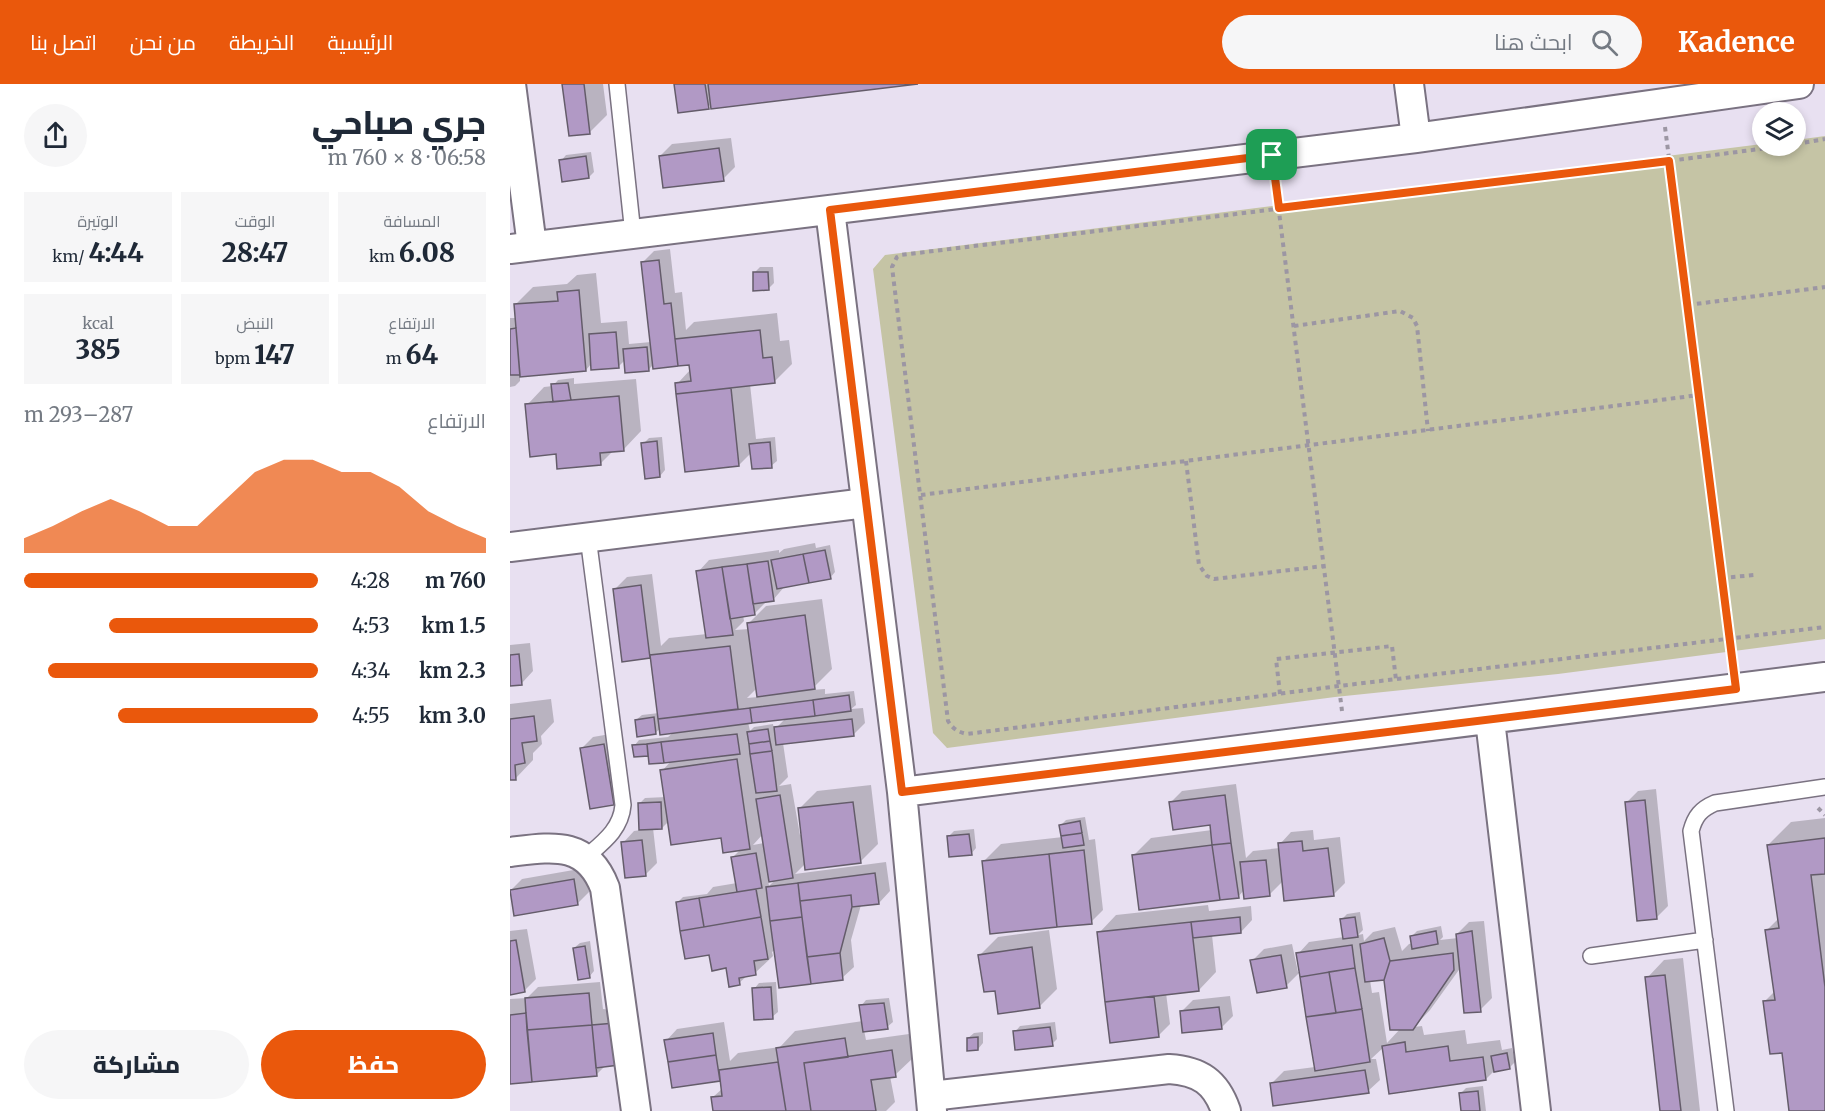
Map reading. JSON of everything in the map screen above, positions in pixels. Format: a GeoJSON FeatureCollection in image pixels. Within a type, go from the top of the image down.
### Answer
{"type":"FeatureCollection","features":[{"type":"Feature","properties":{"kind":"street"},"geometry":{"type":"LineString","coordinates":[[511,84],[521,248],[1416,138],[1662,103],[1717,90],[1799,84]]}},
{"type":"Feature","properties":{"kind":"street"},"geometry":{"type":"LineString","coordinates":[[1408,84],[1416,138]]}},
{"type":"Feature","properties":{"kind":"street"},"geometry":{"type":"LineString","coordinates":[[830,210],[902,792],[931,1104],[1170,1069],[1185,1070],[1211,1084],[1221,1097],[1226,1111]]}},
{"type":"Feature","properties":{"kind":"street"},"geometry":{"type":"LineString","coordinates":[[510,547],[866,503]]}},
{"type":"Feature","properties":{"kind":"street"},"geometry":{"type":"LineString","coordinates":[[902,792],[1825,677]]}},
{"type":"Feature","properties":{"kind":"street"},"geometry":{"type":"LineString","coordinates":[[1490,720],[1536,1111]]}},
{"type":"Feature","properties":{"kind":"street"},"geometry":{"type":"LineString","coordinates":[[510,852],[550,847],[574,852],[594,867],[605,888],[636,1111]]}},
{"type":"Feature","properties":{"kind":"lane"},"geometry":{"type":"LineString","coordinates":[[617,84],[633,234]]}},
{"type":"Feature","properties":{"kind":"lane"},"geometry":{"type":"LineString","coordinates":[[585,858],[617,827],[621,820],[623,805],[588,537]]}},
{"type":"Feature","properties":{"kind":"lane"},"geometry":{"type":"LineString","coordinates":[[1726,1111],[1692,831],[1698,814],[1715,803],[1825,787]]}},
{"type":"Feature","properties":{"kind":"lane"},"geometry":{"type":"LineString","coordinates":[[1592,956],[1705,940]]}},
{"type":"Feature","properties":{"kind":"path"},"geometry":{"type":"LineString","coordinates":[[1662,103],[1736,689]]}},
{"type":"Feature","properties":{"kind":"path"},"geometry":{"type":"LineString","coordinates":[[1806,143],[1825,140]]}},
{"type":"Feature","properties":{"kind":"path"},"geometry":{"type":"LineString","coordinates":[[1752,150],[897,257],[892,267],[948,721],[959,733],[967,734],[1825,627]]}},
{"type":"Feature","properties":{"kind":"path"},"geometry":{"type":"LineString","coordinates":[[1272,155],[1346,737]]}},
{"type":"Feature","properties":{"kind":"path"},"geometry":{"type":"LineString","coordinates":[[1688,305],[1825,288]]}},
{"type":"Feature","properties":{"kind":"path"},"geometry":{"type":"LineString","coordinates":[[1294,326],[1400,311],[1413,318],[1417,326],[1428,431]]}},
{"type":"Feature","properties":{"kind":"path"},"geometry":{"type":"LineString","coordinates":[[921,495],[1699,395]]}},
{"type":"Feature","properties":{"kind":"path"},"geometry":{"type":"LineString","coordinates":[[1186,462],[1199,565],[1207,576],[1214,579],[1324,566]]}},
{"type":"Feature","properties":{"kind":"path"},"geometry":{"type":"LineString","coordinates":[[1722,578],[1754,575]]}},
{"type":"Feature","properties":{"kind":"path"},"geometry":{"type":"LineString","coordinates":[[1280,694],[1276,659],[1392,646],[1396,680]]}},
{"type":"Feature","properties":{"kind":"green space"},"geometry":{"type":"Polygon","coordinates":[[[1825,136],[1825,639],[1558,674],[1335,697],[947,748],[933,733],[873,269],[885,255],[1752,145],[1752,156],[1806,156],[1806,139],[1825,136]]]}},
{"type":"Feature","properties":{"kind":"building"},"geometry":{"type":"Polygon","coordinates":[[[562,84],[584,84],[590,134],[569,136],[562,84]]]}},
{"type":"Feature","properties":{"kind":"building"},"geometry":{"type":"Polygon","coordinates":[[[674,84],[705,84],[709,109],[678,113],[674,84]]]}},
{"type":"Feature","properties":{"kind":"building"},"geometry":{"type":"Polygon","coordinates":[[[708,84],[918,84],[711,109],[708,84]]]}},
{"type":"Feature","properties":{"kind":"building"},"geometry":{"type":"Polygon","coordinates":[[[719,148],[724,181],[663,188],[659,156],[719,148]]]}},
{"type":"Feature","properties":{"kind":"building"},"geometry":{"type":"Polygon","coordinates":[[[586,156],[589,178],[562,182],[559,160],[586,156]]]}},
{"type":"Feature","properties":{"kind":"building"},"geometry":{"type":"Polygon","coordinates":[[[659,260],[664,304],[671,303],[678,366],[653,369],[641,262],[659,260]]]}},
{"type":"Feature","properties":{"kind":"building"},"geometry":{"type":"Polygon","coordinates":[[[753,272],[768,272],[769,290],[753,291],[753,272]]]}},
{"type":"Feature","properties":{"kind":"building"},"geometry":{"type":"Polygon","coordinates":[[[579,290],[586,371],[520,377],[514,304],[558,301],[557,292],[579,290]]]}},
{"type":"Feature","properties":{"kind":"building"},"geometry":{"type":"Polygon","coordinates":[[[516,328],[520,375],[510,375],[510,329],[516,328]]]}},
{"type":"Feature","properties":{"kind":"building"},"geometry":{"type":"Polygon","coordinates":[[[760,330],[763,358],[772,357],[775,383],[676,394],[675,383],[691,381],[689,365],[678,366],[675,339],[760,330]]]}},
{"type":"Feature","properties":{"kind":"building"},"geometry":{"type":"Polygon","coordinates":[[[616,332],[619,368],[591,370],[589,334],[616,332]]]}},
{"type":"Feature","properties":{"kind":"building"},"geometry":{"type":"Polygon","coordinates":[[[647,347],[649,371],[625,373],[623,349],[647,347]]]}},
{"type":"Feature","properties":{"kind":"building"},"geometry":{"type":"Polygon","coordinates":[[[568,383],[571,400],[553,402],[551,384],[568,383]]]}},
{"type":"Feature","properties":{"kind":"building"},"geometry":{"type":"Polygon","coordinates":[[[731,388],[739,466],[685,472],[676,394],[731,388]]]}},
{"type":"Feature","properties":{"kind":"building"},"geometry":{"type":"Polygon","coordinates":[[[619,396],[624,451],[600,453],[601,465],[557,469],[556,454],[530,457],[525,404],[619,396]]]}},
{"type":"Feature","properties":{"kind":"building"},"geometry":{"type":"Polygon","coordinates":[[[657,441],[660,477],[645,479],[641,443],[657,441]]]}},
{"type":"Feature","properties":{"kind":"building"},"geometry":{"type":"Polygon","coordinates":[[[770,442],[772,468],[752,469],[749,444],[770,442]]]}},
{"type":"Feature","properties":{"kind":"building"},"geometry":{"type":"Polygon","coordinates":[[[825,550],[831,579],[809,583],[803,554],[825,550]]]}},
{"type":"Feature","properties":{"kind":"building"},"geometry":{"type":"Polygon","coordinates":[[[803,554],[809,583],[777,589],[771,560],[803,554]]]}},
{"type":"Feature","properties":{"kind":"building"},"geometry":{"type":"Polygon","coordinates":[[[768,561],[774,601],[753,604],[747,564],[768,561]]]}},
{"type":"Feature","properties":{"kind":"building"},"geometry":{"type":"Polygon","coordinates":[[[747,564],[755,615],[730,619],[722,567],[747,564]]]}},
{"type":"Feature","properties":{"kind":"building"},"geometry":{"type":"Polygon","coordinates":[[[722,567],[733,635],[706,638],[696,571],[722,567]]]}},
{"type":"Feature","properties":{"kind":"building"},"geometry":{"type":"Polygon","coordinates":[[[641,585],[650,658],[622,662],[613,589],[641,585]]]}},
{"type":"Feature","properties":{"kind":"building"},"geometry":{"type":"Polygon","coordinates":[[[805,615],[815,689],[757,697],[747,623],[805,615]]]}},
{"type":"Feature","properties":{"kind":"building"},"geometry":{"type":"Polygon","coordinates":[[[730,646],[738,709],[658,719],[650,655],[730,646]]]}},
{"type":"Feature","properties":{"kind":"building"},"geometry":{"type":"Polygon","coordinates":[[[519,654],[522,685],[510,686],[510,655],[519,654]]]}},
{"type":"Feature","properties":{"kind":"building"},"geometry":{"type":"Polygon","coordinates":[[[849,695],[851,711],[815,716],[813,700],[849,695]]]}},
{"type":"Feature","properties":{"kind":"building"},"geometry":{"type":"Polygon","coordinates":[[[813,700],[815,716],[752,723],[750,708],[813,700]]]}},
{"type":"Feature","properties":{"kind":"building"},"geometry":{"type":"Polygon","coordinates":[[[750,708],[752,723],[660,735],[658,719],[750,708]]]}},
{"type":"Feature","properties":{"kind":"building"},"geometry":{"type":"Polygon","coordinates":[[[534,716],[537,741],[522,743],[525,763],[515,765],[516,780],[510,780],[510,719],[534,716]]]}},
{"type":"Feature","properties":{"kind":"building"},"geometry":{"type":"Polygon","coordinates":[[[654,717],[656,734],[637,737],[635,720],[654,717]]]}},
{"type":"Feature","properties":{"kind":"building"},"geometry":{"type":"Polygon","coordinates":[[[852,719],[854,736],[776,745],[774,727],[852,719]]]}},
{"type":"Feature","properties":{"kind":"building"},"geometry":{"type":"Polygon","coordinates":[[[768,729],[770,741],[749,744],[747,732],[768,729]]]}},
{"type":"Feature","properties":{"kind":"building"},"geometry":{"type":"Polygon","coordinates":[[[737,734],[740,754],[664,763],[661,742],[737,734]]]}},
{"type":"Feature","properties":{"kind":"building"},"geometry":{"type":"Polygon","coordinates":[[[770,741],[772,751],[750,754],[749,744],[770,741]]]}},
{"type":"Feature","properties":{"kind":"building"},"geometry":{"type":"Polygon","coordinates":[[[661,742],[664,763],[649,764],[647,744],[661,742]]]}},
{"type":"Feature","properties":{"kind":"building"},"geometry":{"type":"Polygon","coordinates":[[[604,744],[614,805],[590,809],[580,748],[604,744]]]}},
{"type":"Feature","properties":{"kind":"building"},"geometry":{"type":"Polygon","coordinates":[[[647,744],[648,756],[634,757],[632,745],[647,744]]]}},
{"type":"Feature","properties":{"kind":"building"},"geometry":{"type":"Polygon","coordinates":[[[772,751],[777,791],[756,793],[750,754],[772,751]]]}},
{"type":"Feature","properties":{"kind":"building"},"geometry":{"type":"Polygon","coordinates":[[[737,759],[750,849],[723,853],[721,838],[671,845],[660,770],[737,759]]]}},
{"type":"Feature","properties":{"kind":"building"},"geometry":{"type":"Polygon","coordinates":[[[780,795],[793,878],[769,882],[756,799],[780,795]]]}},
{"type":"Feature","properties":{"kind":"building"},"geometry":{"type":"Polygon","coordinates":[[[1225,795],[1231,843],[1212,845],[1210,825],[1173,830],[1169,802],[1225,795]]]}},
{"type":"Feature","properties":{"kind":"building"},"geometry":{"type":"Polygon","coordinates":[[[1645,800],[1657,919],[1637,921],[1625,802],[1645,800]]]}},
{"type":"Feature","properties":{"kind":"building"},"geometry":{"type":"Polygon","coordinates":[[[661,802],[662,829],[639,830],[638,803],[661,802]]]}},
{"type":"Feature","properties":{"kind":"building"},"geometry":{"type":"Polygon","coordinates":[[[853,802],[861,863],[805,870],[798,808],[853,802]]]}},
{"type":"Feature","properties":{"kind":"building"},"geometry":{"type":"Polygon","coordinates":[[[1080,821],[1082,833],[1061,836],[1059,825],[1080,821]]]}},
{"type":"Feature","properties":{"kind":"building"},"geometry":{"type":"Polygon","coordinates":[[[1082,833],[1084,845],[1063,848],[1061,836],[1082,833]]]}},
{"type":"Feature","properties":{"kind":"building"},"geometry":{"type":"Polygon","coordinates":[[[969,834],[972,855],[949,857],[947,836],[969,834]]]}},
{"type":"Feature","properties":{"kind":"building"},"geometry":{"type":"Polygon","coordinates":[[[1825,838],[1825,874],[1811,875],[1825,987],[1825,1111],[1789,1111],[1782,1053],[1770,1054],[1763,1001],[1775,1000],[1765,930],[1779,928],[1767,845],[1825,838]]]}},
{"type":"Feature","properties":{"kind":"building"},"geometry":{"type":"Polygon","coordinates":[[[642,840],[646,876],[625,878],[621,842],[642,840]]]}},
{"type":"Feature","properties":{"kind":"building"},"geometry":{"type":"Polygon","coordinates":[[[1302,841],[1303,851],[1328,848],[1334,896],[1284,901],[1278,843],[1302,841]]]}},
{"type":"Feature","properties":{"kind":"building"},"geometry":{"type":"Polygon","coordinates":[[[1231,843],[1239,898],[1220,900],[1212,845],[1231,843]]]}},
{"type":"Feature","properties":{"kind":"building"},"geometry":{"type":"Polygon","coordinates":[[[1212,845],[1220,900],[1139,910],[1132,855],[1212,845]]]}},
{"type":"Feature","properties":{"kind":"building"},"geometry":{"type":"Polygon","coordinates":[[[1084,850],[1092,924],[1057,927],[1049,854],[1084,850]]]}},
{"type":"Feature","properties":{"kind":"building"},"geometry":{"type":"Polygon","coordinates":[[[756,853],[762,888],[737,892],[731,857],[756,853]]]}},
{"type":"Feature","properties":{"kind":"building"},"geometry":{"type":"Polygon","coordinates":[[[1049,854],[1057,927],[990,934],[982,861],[1049,854]]]}},
{"type":"Feature","properties":{"kind":"building"},"geometry":{"type":"Polygon","coordinates":[[[1266,860],[1270,896],[1244,899],[1240,862],[1266,860]]]}},
{"type":"Feature","properties":{"kind":"building"},"geometry":{"type":"Polygon","coordinates":[[[875,873],[879,904],[852,907],[851,895],[800,901],[798,883],[875,873]]]}},
{"type":"Feature","properties":{"kind":"building"},"geometry":{"type":"Polygon","coordinates":[[[574,879],[578,905],[514,916],[510,890],[574,879]]]}},
{"type":"Feature","properties":{"kind":"building"},"geometry":{"type":"Polygon","coordinates":[[[798,883],[802,917],[770,921],[766,887],[798,883]]]}},
{"type":"Feature","properties":{"kind":"building"},"geometry":{"type":"Polygon","coordinates":[[[756,889],[761,917],[704,927],[699,898],[756,889]]]}},
{"type":"Feature","properties":{"kind":"building"},"geometry":{"type":"Polygon","coordinates":[[[851,895],[852,907],[840,953],[807,957],[800,901],[851,895]]]}},
{"type":"Feature","properties":{"kind":"building"},"geometry":{"type":"Polygon","coordinates":[[[699,898],[704,927],[680,931],[676,902],[699,898]]]}},
{"type":"Feature","properties":{"kind":"building"},"geometry":{"type":"Polygon","coordinates":[[[761,917],[768,959],[754,961],[756,975],[739,978],[740,985],[729,987],[726,968],[712,971],[709,955],[685,959],[680,931],[761,917]]]}},
{"type":"Feature","properties":{"kind":"building"},"geometry":{"type":"Polygon","coordinates":[[[802,917],[811,984],[779,988],[770,921],[802,917]]]}},
{"type":"Feature","properties":{"kind":"building"},"geometry":{"type":"Polygon","coordinates":[[[1240,917],[1241,933],[1193,938],[1191,922],[1240,917]]]}},
{"type":"Feature","properties":{"kind":"building"},"geometry":{"type":"Polygon","coordinates":[[[1355,917],[1358,937],[1343,939],[1340,919],[1355,917]]]}},
{"type":"Feature","properties":{"kind":"building"},"geometry":{"type":"Polygon","coordinates":[[[1191,922],[1199,991],[1105,1002],[1097,932],[1191,922]]]}},
{"type":"Feature","properties":{"kind":"building"},"geometry":{"type":"Polygon","coordinates":[[[1436,931],[1438,944],[1412,949],[1410,936],[1436,931]]]}},
{"type":"Feature","properties":{"kind":"building"},"geometry":{"type":"Polygon","coordinates":[[[1472,931],[1481,1012],[1464,1013],[1456,934],[1472,931]]]}},
{"type":"Feature","properties":{"kind":"building"},"geometry":{"type":"Polygon","coordinates":[[[1384,938],[1390,961],[1384,980],[1365,982],[1360,944],[1384,938]]]}},
{"type":"Feature","properties":{"kind":"building"},"geometry":{"type":"Polygon","coordinates":[[[516,940],[525,992],[510,995],[510,941],[516,940]]]}},
{"type":"Feature","properties":{"kind":"building"},"geometry":{"type":"Polygon","coordinates":[[[1352,945],[1355,968],[1300,977],[1296,953],[1352,945]]]}},
{"type":"Feature","properties":{"kind":"building"},"geometry":{"type":"Polygon","coordinates":[[[585,946],[590,978],[578,980],[573,948],[585,946]]]}},
{"type":"Feature","properties":{"kind":"building"},"geometry":{"type":"Polygon","coordinates":[[[1032,947],[1040,1008],[998,1014],[995,991],[984,992],[978,955],[1032,947]]]}},
{"type":"Feature","properties":{"kind":"building"},"geometry":{"type":"Polygon","coordinates":[[[840,953],[843,980],[811,984],[807,957],[840,953]]]}},
{"type":"Feature","properties":{"kind":"building"},"geometry":{"type":"Polygon","coordinates":[[[1453,953],[1454,970],[1413,1030],[1390,1030],[1384,980],[1390,961],[1453,953]]]}},
{"type":"Feature","properties":{"kind":"building"},"geometry":{"type":"Polygon","coordinates":[[[1281,955],[1287,988],[1257,993],[1250,960],[1281,955]]]}},
{"type":"Feature","properties":{"kind":"building"},"geometry":{"type":"Polygon","coordinates":[[[1355,968],[1362,1009],[1336,1013],[1329,972],[1355,968]]]}},
{"type":"Feature","properties":{"kind":"building"},"geometry":{"type":"Polygon","coordinates":[[[1329,972],[1336,1013],[1306,1017],[1300,977],[1329,972]]]}},
{"type":"Feature","properties":{"kind":"building"},"geometry":{"type":"Polygon","coordinates":[[[1665,975],[1681,1111],[1660,1111],[1645,977],[1665,975]]]}},
{"type":"Feature","properties":{"kind":"building"},"geometry":{"type":"Polygon","coordinates":[[[771,987],[773,1019],[754,1020],[752,988],[771,987]]]}},
{"type":"Feature","properties":{"kind":"building"},"geometry":{"type":"Polygon","coordinates":[[[589,993],[592,1025],[527,1030],[525,998],[589,993]]]}},
{"type":"Feature","properties":{"kind":"building"},"geometry":{"type":"Polygon","coordinates":[[[1154,996],[1159,1037],[1110,1043],[1105,1002],[1154,996]]]}},
{"type":"Feature","properties":{"kind":"building"},"geometry":{"type":"Polygon","coordinates":[[[884,1003],[888,1029],[863,1032],[859,1005],[884,1003]]]}},
{"type":"Feature","properties":{"kind":"building"},"geometry":{"type":"Polygon","coordinates":[[[1219,1007],[1222,1029],[1182,1033],[1180,1011],[1219,1007]]]}},
{"type":"Feature","properties":{"kind":"building"},"geometry":{"type":"Polygon","coordinates":[[[1362,1009],[1370,1062],[1315,1071],[1306,1017],[1362,1009]]]}},
{"type":"Feature","properties":{"kind":"building"},"geometry":{"type":"Polygon","coordinates":[[[526,1013],[532,1082],[510,1084],[510,1015],[526,1013]]]}},
{"type":"Feature","properties":{"kind":"building"},"geometry":{"type":"Polygon","coordinates":[[[615,1023],[619,1065],[596,1068],[592,1025],[615,1023]]]}},
{"type":"Feature","properties":{"kind":"building"},"geometry":{"type":"Polygon","coordinates":[[[592,1025],[597,1076],[532,1082],[527,1030],[592,1025]]]}},
{"type":"Feature","properties":{"kind":"building"},"geometry":{"type":"Polygon","coordinates":[[[1050,1027],[1053,1046],[1015,1050],[1013,1031],[1050,1027]]]}},
{"type":"Feature","properties":{"kind":"building"},"geometry":{"type":"Polygon","coordinates":[[[713,1033],[716,1055],[668,1062],[664,1040],[713,1033]]]}},
{"type":"Feature","properties":{"kind":"building"},"geometry":{"type":"Polygon","coordinates":[[[978,1037],[978,1050],[967,1051],[967,1038],[978,1037]]]}},
{"type":"Feature","properties":{"kind":"building"},"geometry":{"type":"Polygon","coordinates":[[[845,1038],[848,1057],[804,1063],[811,1111],[786,1111],[776,1048],[845,1038]]]}},
{"type":"Feature","properties":{"kind":"building"},"geometry":{"type":"Polygon","coordinates":[[[1405,1042],[1406,1052],[1448,1046],[1450,1061],[1483,1057],[1486,1080],[1389,1094],[1382,1046],[1405,1042]]]}},
{"type":"Feature","properties":{"kind":"building"},"geometry":{"type":"Polygon","coordinates":[[[892,1050],[896,1077],[871,1080],[876,1111],[811,1111],[804,1063],[892,1050]]]}},
{"type":"Feature","properties":{"kind":"building"},"geometry":{"type":"Polygon","coordinates":[[[1507,1053],[1510,1069],[1494,1072],[1491,1056],[1507,1053]]]}},
{"type":"Feature","properties":{"kind":"building"},"geometry":{"type":"Polygon","coordinates":[[[716,1055],[720,1081],[672,1088],[668,1062],[716,1055]]]}},
{"type":"Feature","properties":{"kind":"building"},"geometry":{"type":"Polygon","coordinates":[[[778,1062],[786,1111],[713,1111],[711,1097],[722,1096],[719,1070],[778,1062]]]}},
{"type":"Feature","properties":{"kind":"building"},"geometry":{"type":"Polygon","coordinates":[[[1365,1070],[1369,1093],[1273,1106],[1270,1083],[1365,1070]]]}},
{"type":"Feature","properties":{"kind":"building"},"geometry":{"type":"Polygon","coordinates":[[[1478,1091],[1480,1111],[1461,1111],[1459,1093],[1478,1091]]]}},
{"type":"Feature","properties":{"kind":"route"},"geometry":{"type":"LineString","coordinates":[[1272,155],[1279,208],[1669,161],[1736,689],[902,792],[830,210],[1272,155]]}}]}
